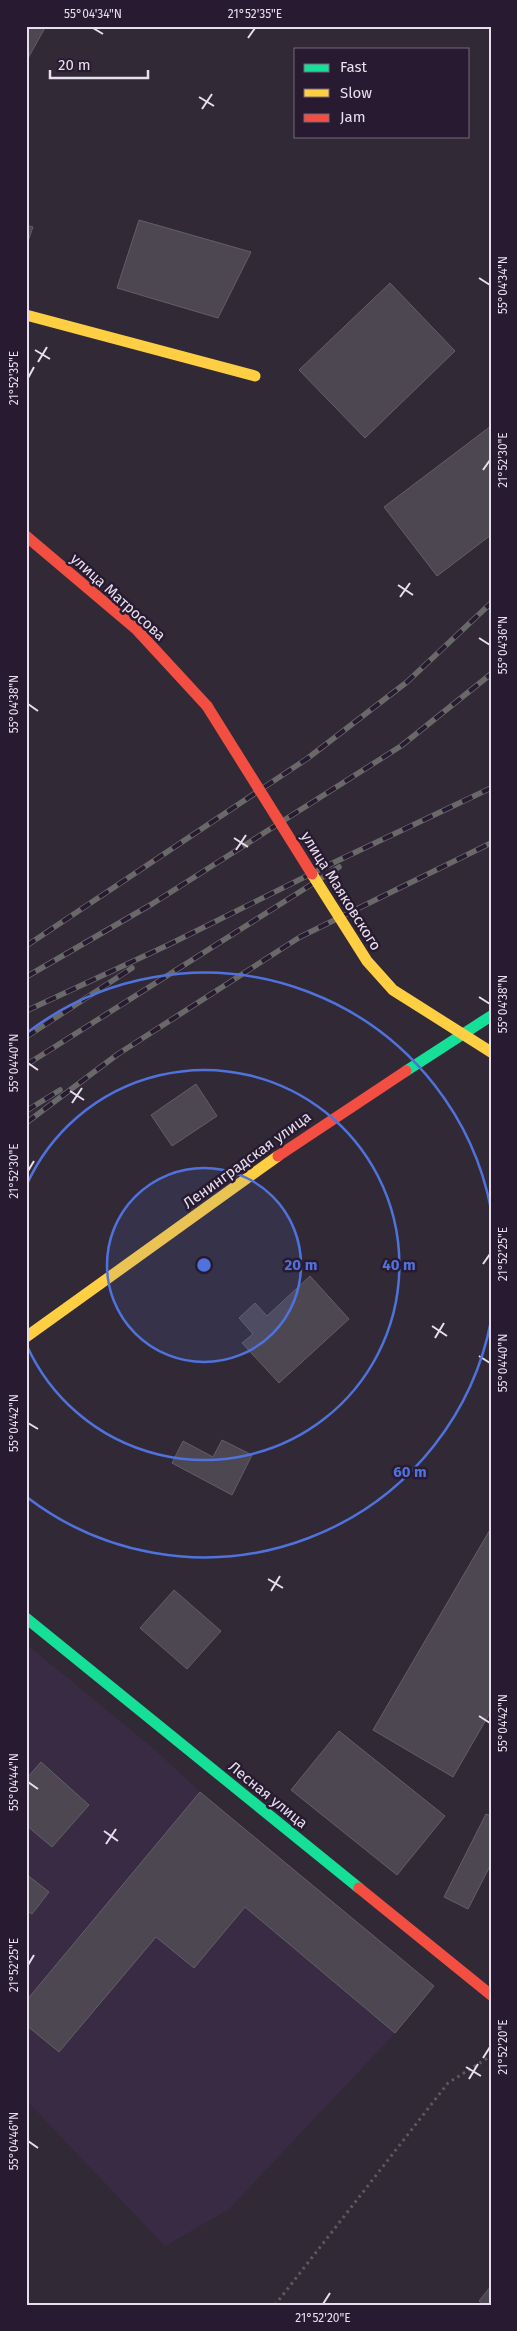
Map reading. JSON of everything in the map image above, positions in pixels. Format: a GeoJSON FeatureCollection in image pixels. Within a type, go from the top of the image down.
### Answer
{"type":"FeatureCollection","features":[{"type":"Feature","properties":{"kind":"street"},"geometry":{"type":"LineString","coordinates":[[26,315],[255,376]]}},
{"type":"Feature","properties":{"kind":"street","name":"улица Матросова"},"geometry":{"type":"LineString","coordinates":[[26,536],[136,629],[207,706]]}},
{"type":"Feature","properties":{"kind":"street","name":"улица Маяковского"},"geometry":{"type":"LineString","coordinates":[[207,706],[367,961],[393,990],[491,1052]]}},
{"type":"Feature","properties":{"kind":"street","name":"Ленинградская улица"},"geometry":{"type":"LineString","coordinates":[[26,1338],[308,1134],[491,1016]]}},
{"type":"Feature","properties":{"kind":"street","name":"Лесная улица"},"geometry":{"type":"LineString","coordinates":[[26,1618],[491,1995]]}},
{"type":"Feature","properties":{"kind":"path"},"geometry":{"type":"LineString","coordinates":[[275,2305],[448,2083],[491,2056]]}},
{"type":"Feature","properties":{"kind":"shaded area"},"geometry":{"type":"Polygon","coordinates":[[[26,1644],[154,1749],[200,1792],[434,1986],[395,2033],[229,2209],[165,2246],[26,2100],[26,1644]]]}},
{"type":"Feature","properties":{"kind":"building"},"geometry":{"type":"Polygon","coordinates":[[[26,26],[46,26],[27,60],[26,59],[26,26]]]}},
{"type":"Feature","properties":{"kind":"building"},"geometry":{"type":"Polygon","coordinates":[[[139,220],[251,252],[218,318],[117,288],[139,220]]]}},
{"type":"Feature","properties":{"kind":"building"},"geometry":{"type":"Polygon","coordinates":[[[26,225],[33,227],[26,247],[26,225]]]}},
{"type":"Feature","properties":{"kind":"building"},"geometry":{"type":"Polygon","coordinates":[[[390,283],[455,351],[365,438],[299,370],[390,283]]]}},
{"type":"Feature","properties":{"kind":"building"},"geometry":{"type":"Polygon","coordinates":[[[491,426],[491,535],[437,576],[384,507],[491,426]]]}},
{"type":"Feature","properties":{"kind":"building"},"geometry":{"type":"Polygon","coordinates":[[[196,1084],[217,1116],[172,1146],[151,1115],[196,1084]]]}},
{"type":"Feature","properties":{"kind":"building"},"geometry":{"type":"Polygon","coordinates":[[[310,1276],[349,1319],[279,1383],[242,1343],[253,1334],[239,1318],[255,1303],[267,1316],[310,1276]]]}},
{"type":"Feature","properties":{"kind":"building"},"geometry":{"type":"Polygon","coordinates":[[[222,1440],[252,1455],[232,1495],[172,1463],[183,1441],[213,1457],[222,1440]]]}},
{"type":"Feature","properties":{"kind":"building"},"geometry":{"type":"Polygon","coordinates":[[[491,1528],[491,1711],[453,1777],[373,1730],[491,1528]]]}},
{"type":"Feature","properties":{"kind":"building"},"geometry":{"type":"Polygon","coordinates":[[[174,1590],[221,1631],[187,1669],[140,1628],[174,1590]]]}},
{"type":"Feature","properties":{"kind":"building"},"geometry":{"type":"Polygon","coordinates":[[[339,1731],[445,1816],[397,1875],[291,1790],[339,1731]]]}},
{"type":"Feature","properties":{"kind":"building"},"geometry":{"type":"Polygon","coordinates":[[[41,1762],[89,1805],[52,1847],[26,1825],[26,1779],[41,1762]]]}},
{"type":"Feature","properties":{"kind":"building"},"geometry":{"type":"Polygon","coordinates":[[[200,1792],[434,1986],[395,2033],[245,1907],[194,1968],[156,1937],[59,2052],[26,2025],[26,2001],[200,1792]]]}},
{"type":"Feature","properties":{"kind":"building"},"geometry":{"type":"Polygon","coordinates":[[[486,1814],[491,1816],[491,1864],[468,1909],[444,1897],[486,1814]]]}},
{"type":"Feature","properties":{"kind":"building"},"geometry":{"type":"Polygon","coordinates":[[[26,1874],[49,1892],[32,1914],[26,1910],[26,1874]]]}},
{"type":"Feature","properties":{"kind":"building"},"geometry":{"type":"Polygon","coordinates":[[[491,2286],[491,2305],[484,2305],[479,2301],[491,2286]]]}},
{"type":"Feature","properties":{"kind":"railway"},"geometry":{"type":"LineString","coordinates":[[26,946],[308,758],[407,682],[491,603]]}},
{"type":"Feature","properties":{"kind":"railway"},"geometry":{"type":"LineString","coordinates":[[26,977],[152,904],[401,746],[491,674]]}},
{"type":"Feature","properties":{"kind":"railway"},"geometry":{"type":"LineString","coordinates":[[26,1011],[168,945],[337,861],[491,788]]}},
{"type":"Feature","properties":{"kind":"railway"},"geometry":{"type":"LineString","coordinates":[[26,1123],[118,1054],[300,937],[491,843]]}},
{"type":"Feature","properties":{"kind":"railway"},"geometry":{"type":"LineString","coordinates":[[26,1065],[339,867]]}},
{"type":"Feature","properties":{"kind":"railway"},"geometry":{"type":"LineString","coordinates":[[26,1037],[132,968]]}},
{"type":"Feature","properties":{"kind":"railway"},"geometry":{"type":"LineString","coordinates":[[26,1111],[60,1090]]}},
{"type":"Feature","properties":{"kind":"traffic: fast"},"geometry":{"type":"LineString","coordinates":[[406,1071],[491,1016]]}},
{"type":"Feature","properties":{"kind":"traffic: fast"},"geometry":{"type":"LineString","coordinates":[[26,1618],[359,1888]]}},
{"type":"Feature","properties":{"kind":"traffic: slow"},"geometry":{"type":"LineString","coordinates":[[26,315],[255,376]]}},
{"type":"Feature","properties":{"kind":"traffic: slow"},"geometry":{"type":"LineString","coordinates":[[312,874],[367,961],[393,990],[491,1052]]}},
{"type":"Feature","properties":{"kind":"traffic: slow"},"geometry":{"type":"LineString","coordinates":[[26,1337],[278,1156]]}},
{"type":"Feature","properties":{"kind":"traffic: jam"},"geometry":{"type":"LineString","coordinates":[[26,536],[136,629],[207,706]]}},
{"type":"Feature","properties":{"kind":"traffic: jam"},"geometry":{"type":"LineString","coordinates":[[207,706],[312,874]]}},
{"type":"Feature","properties":{"kind":"traffic: jam"},"geometry":{"type":"LineString","coordinates":[[278,1156],[406,1071]]}},
{"type":"Feature","properties":{"kind":"traffic: jam"},"geometry":{"type":"LineString","coordinates":[[359,1888],[491,1995]]}}]}
